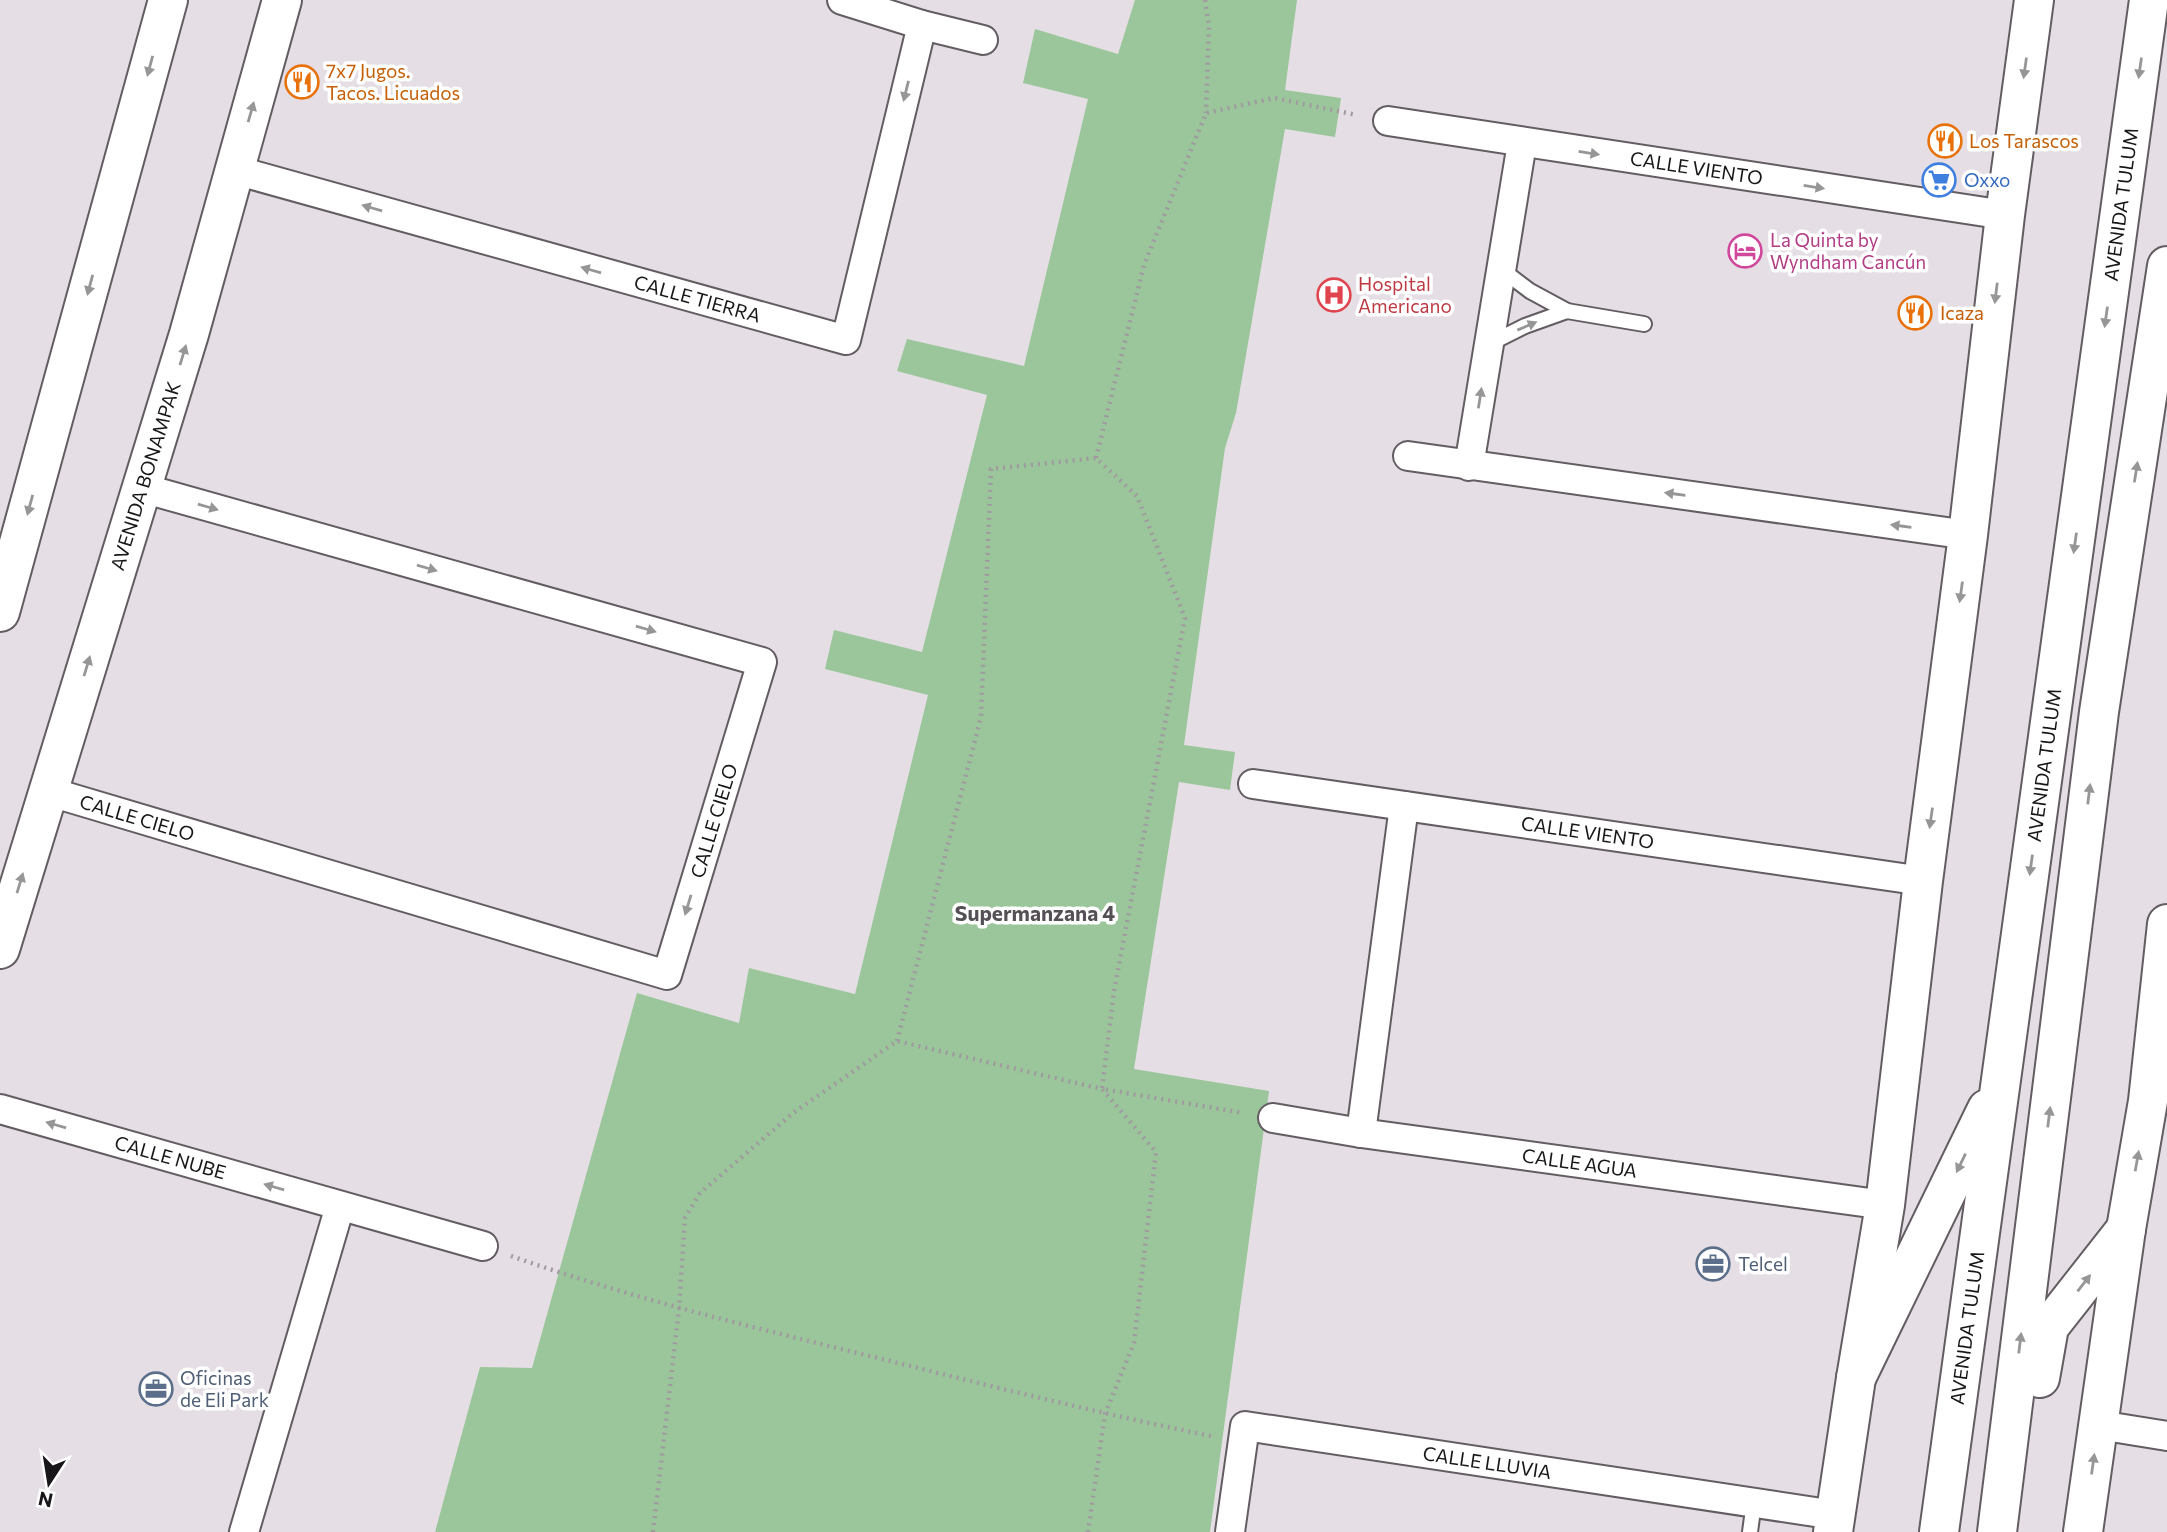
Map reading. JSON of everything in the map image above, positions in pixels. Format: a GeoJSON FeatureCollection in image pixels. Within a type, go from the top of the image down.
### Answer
{"type":"FeatureCollection","features":[{"type":"Feature","properties":{"kind":"main road"},"geometry":{"type":"LineString","coordinates":[[0,612],[168,0]]}},
{"type":"Feature","properties":{"kind":"main road","name":"AVENIDA BONAMPAK"},"geometry":{"type":"LineString","coordinates":[[0,948],[189,334],[282,0]]}},
{"type":"Feature","properties":{"kind":"main road"},"geometry":{"type":"LineString","coordinates":[[1834,1524],[1885,1205],[2005,215],[2034,0]]}},
{"type":"Feature","properties":{"kind":"main road","name":"AVENIDA TULUM"},"geometry":{"type":"LineString","coordinates":[[1939,1532],[2149,0]]}},
{"type":"Feature","properties":{"kind":"main road"},"geometry":{"type":"LineString","coordinates":[[1997,1532],[2099,712],[2167,266]]}},
{"type":"Feature","properties":{"kind":"main road"},"geometry":{"type":"LineString","coordinates":[[2083,1532],[2126,1229],[2157,1102],[2167,924]]}},
{"type":"Feature","properties":{"kind":"main road"},"geometry":{"type":"LineString","coordinates":[[1856,1378],[2001,1079]]}},
{"type":"Feature","properties":{"kind":"main road"},"geometry":{"type":"LineString","coordinates":[[2012,1532],[2049,1327],[2126,1229]]}},
{"type":"Feature","properties":{"kind":"street"},"geometry":{"type":"LineString","coordinates":[[842,0],[922,25],[983,40]]}},
{"type":"Feature","properties":{"kind":"street","name":"CALLE TIERRA"},"geometry":{"type":"LineString","coordinates":[[235,170],[846,341],[922,25]]}},
{"type":"Feature","properties":{"kind":"street","name":"CALLE VIENTO"},"geometry":{"type":"LineString","coordinates":[[1388,121],[2005,215]]}},
{"type":"Feature","properties":{"kind":"street"},"geometry":{"type":"LineString","coordinates":[[1469,466],[1522,143]]}},
{"type":"Feature","properties":{"kind":"street"},"geometry":{"type":"LineString","coordinates":[[1408,456],[1968,535]]}},
{"type":"Feature","properties":{"kind":"street","name":"CALLE CIELO"},"geometry":{"type":"LineString","coordinates":[[47,791],[667,975],[762,662],[142,488]]}},
{"type":"Feature","properties":{"kind":"street","name":"CALLE VIENTO"},"geometry":{"type":"LineString","coordinates":[[1253,784],[1923,881]]}},
{"type":"Feature","properties":{"kind":"street"},"geometry":{"type":"LineString","coordinates":[[1361,1133],[1404,806]]}},
{"type":"Feature","properties":{"kind":"street","name":"CALLE NUBE"},"geometry":{"type":"LineString","coordinates":[[0,1109],[483,1246]]}},
{"type":"Feature","properties":{"kind":"street","name":"CALLE AGUA"},"geometry":{"type":"LineString","coordinates":[[1273,1118],[1361,1133],[1885,1205]]}},
{"type":"Feature","properties":{"kind":"street"},"geometry":{"type":"LineString","coordinates":[[244,1532],[340,1206]]}},
{"type":"Feature","properties":{"kind":"street"},"geometry":{"type":"LineString","coordinates":[[2099,1425],[2167,1436]]}},
{"type":"Feature","properties":{"kind":"street","name":"CALLE LLUVIA"},"geometry":{"type":"LineString","coordinates":[[1242,1443],[1245,1426],[1754,1502],[1834,1524]]}},
{"type":"Feature","properties":{"kind":"street"},"geometry":{"type":"LineString","coordinates":[[1230,1532],[1242,1443]]}},
{"type":"Feature","properties":{"kind":"lane"},"geometry":{"type":"LineString","coordinates":[[1501,269],[1530,291],[1567,311],[1644,324]]}},
{"type":"Feature","properties":{"kind":"lane"},"geometry":{"type":"LineString","coordinates":[[1489,344],[1525,326],[1567,311]]}},
{"type":"Feature","properties":{"kind":"lane"},"geometry":{"type":"LineString","coordinates":[[1750,1532],[1754,1502]]}},
{"type":"Feature","properties":{"kind":"path"},"geometry":{"type":"LineString","coordinates":[[1096,458],[1144,265],[1206,113],[1209,26],[1205,0]]}},
{"type":"Feature","properties":{"kind":"path"},"geometry":{"type":"LineString","coordinates":[[1206,113],[1274,98],[1388,121]]}},
{"type":"Feature","properties":{"kind":"path"},"geometry":{"type":"LineString","coordinates":[[653,1532],[679,1309],[685,1218],[699,1193],[793,1113],[897,1041],[981,717],[991,469],[1096,458],[1137,496],[1185,618],[1114,990],[1102,1089],[1156,1152],[1134,1343],[1105,1414],[1088,1532]]}},
{"type":"Feature","properties":{"kind":"path"},"geometry":{"type":"LineString","coordinates":[[897,1041],[1102,1089],[1273,1118]]}},
{"type":"Feature","properties":{"kind":"path"},"geometry":{"type":"LineString","coordinates":[[483,1246],[592,1284],[679,1309],[1105,1414],[1242,1443]]}},
{"type":"Feature","properties":{"kind":"green space"},"geometry":{"type":"Polygon","coordinates":[[[1135,0],[1297,0],[1285,90],[1341,98],[1335,137],[1285,129],[1236,413],[1225,448],[1184,745],[1235,752],[1230,790],[1179,782],[1134,1069],[1269,1091],[1210,1532],[435,1532],[480,1367],[532,1368],[637,993],[739,1023],[749,968],[855,994],[928,695],[825,669],[834,630],[922,652],[987,395],[897,371],[907,339],[1024,366],[1088,99],[1023,83],[1035,29],[1118,54],[1135,0]]]}},
{"type":"Feature","properties":{"kind":"place","name":"7x7 Jugos. Tacos. Licuados"},"geometry":{"type":"Point","coordinates":[302,82]}},
{"type":"Feature","properties":{"kind":"place","name":"Los Tarascos"},"geometry":{"type":"Point","coordinates":[1945,141]}},
{"type":"Feature","properties":{"kind":"place","name":"Oxxo"},"geometry":{"type":"Point","coordinates":[1939,180]}},
{"type":"Feature","properties":{"kind":"place","name":"La Quinta by Wyndham Cancún"},"geometry":{"type":"Point","coordinates":[1745,251]}},
{"type":"Feature","properties":{"kind":"place","name":"Hospital Americano"},"geometry":{"type":"Point","coordinates":[1334,295]}},
{"type":"Feature","properties":{"kind":"place","name":"Icaza"},"geometry":{"type":"Point","coordinates":[1915,313]}},
{"type":"Feature","properties":{"kind":"place","name":"Telcel"},"geometry":{"type":"Point","coordinates":[1713,1264]}},
{"type":"Feature","properties":{"kind":"place","name":"Oficinas de Eli Park"},"geometry":{"type":"Point","coordinates":[156,1389]}},
{"type":"Feature","properties":{"kind":"district","name":"Supermanzana 4"},"geometry":{"type":"Point","coordinates":[1035,914]}}]}
